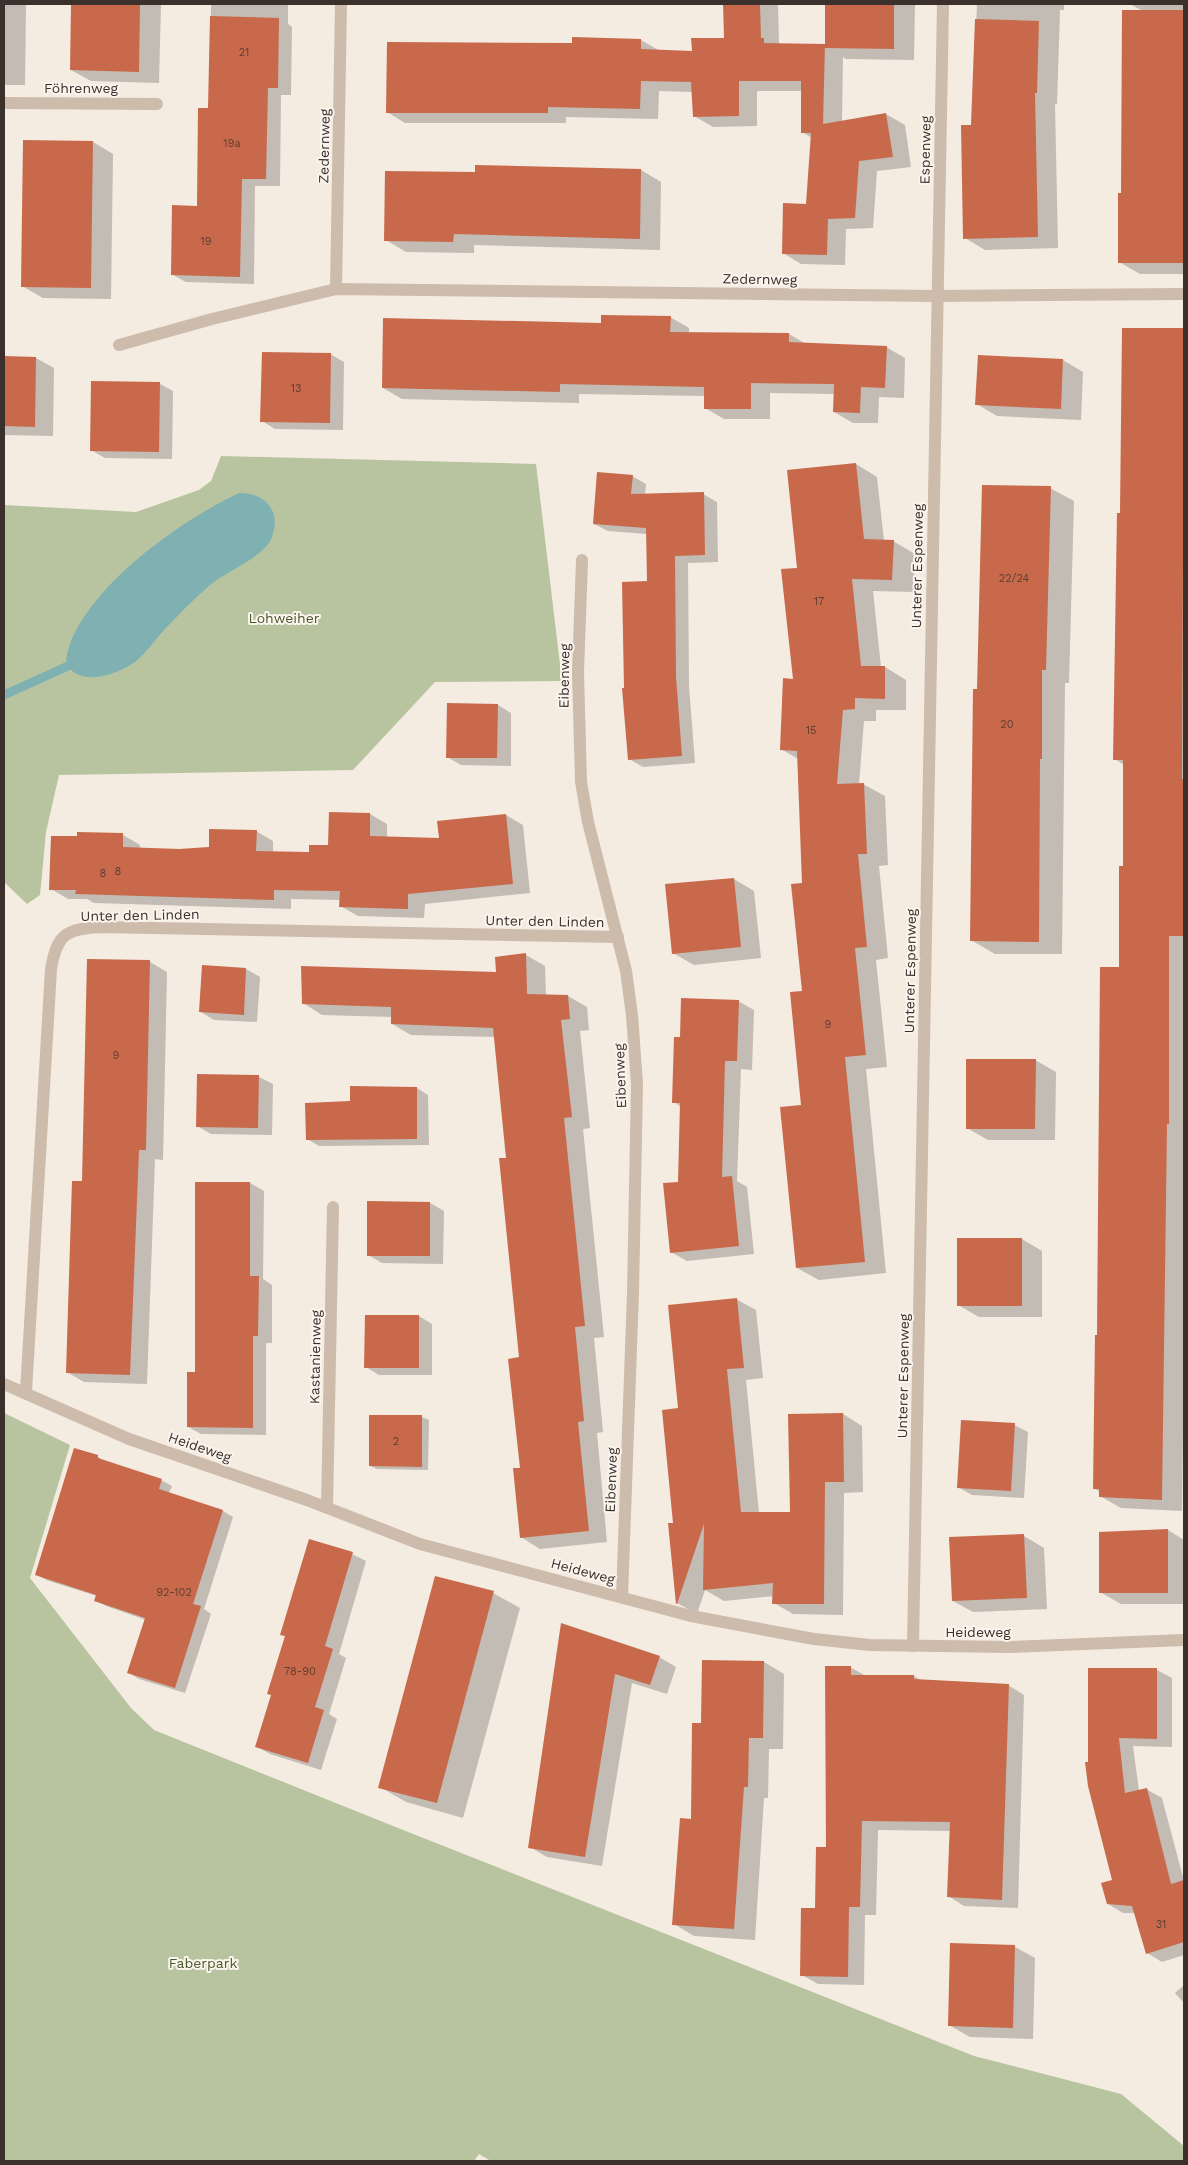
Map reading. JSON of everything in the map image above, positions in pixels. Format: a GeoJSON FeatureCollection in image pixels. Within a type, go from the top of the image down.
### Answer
{"type":"FeatureCollection","features":[{"type":"Feature","properties":{"kind":"street","name":"Zedernweg"},"geometry":{"type":"LineString","coordinates":[[336,289],[341,4]]}},
{"type":"Feature","properties":{"kind":"street","name":"Espenweg"},"geometry":{"type":"LineString","coordinates":[[936,296],[943,4]]}},
{"type":"Feature","properties":{"kind":"street","name":"Föhrenweg"},"geometry":{"type":"LineString","coordinates":[[4,103],[157,104]]}},
{"type":"Feature","properties":{"kind":"street","name":"Zedernweg"},"geometry":{"type":"LineString","coordinates":[[119,345],[212,319],[336,289],[936,296],[1184,294]]}},
{"type":"Feature","properties":{"kind":"street","name":"Unterer Espenweg"},"geometry":{"type":"LineString","coordinates":[[913,1646],[936,296]]}},
{"type":"Feature","properties":{"kind":"street","name":"Eibenweg"},"geometry":{"type":"LineString","coordinates":[[582,560],[578,672],[581,782],[588,822],[626,971],[632,1015],[637,1084],[633,1293],[622,1597]]}},
{"type":"Feature","properties":{"kind":"street","name":"Unter den Linden"},"geometry":{"type":"LineString","coordinates":[[26,1392],[52,969],[54,951],[63,936],[73,930],[100,927],[618,937]]}},
{"type":"Feature","properties":{"kind":"street","name":"Kastanienweg"},"geometry":{"type":"LineString","coordinates":[[327,1508],[333,1207]]}},
{"type":"Feature","properties":{"kind":"street","name":"Heideweg"},"geometry":{"type":"LineString","coordinates":[[4,1384],[26,1392],[129,1439],[327,1508],[420,1544],[691,1616],[814,1639],[870,1645],[1009,1647],[1184,1640]]}},
{"type":"Feature","properties":{"kind":"green space","name":"Lohweiher"},"geometry":{"type":"Polygon","coordinates":[[[221,456],[536,464],[562,681],[435,682],[353,770],[59,775],[46,832],[40,895],[27,904],[4,882],[4,505],[136,512],[199,490],[211,481],[221,456]]]}},
{"type":"Feature","properties":{"kind":"green space","name":"Faberpark"},"geometry":{"type":"Polygon","coordinates":[[[4,1413],[70,1445],[30,1578],[131,1708],[154,1730],[974,2056],[1121,2094],[1184,2146],[1184,2161],[491,2161],[479,2154],[474,2161],[4,2161],[4,1413]]]}},
{"type":"Feature","properties":{"kind":"water"},"geometry":{"type":"Polygon","coordinates":[[[239,493],[255,495],[268,504],[272,510],[275,524],[272,537],[263,550],[210,585],[175,618],[144,654],[129,666],[112,674],[102,676],[82,676],[74,673],[66,661],[70,644],[81,621],[118,577],[166,537],[191,520],[239,493]]]}},
{"type":"Feature","properties":{"kind":"building"},"geometry":{"type":"Polygon","coordinates":[[[71,4],[140,4],[139,72],[70,70],[71,4]]]}},
{"type":"Feature","properties":{"kind":"building"},"geometry":{"type":"Polygon","coordinates":[[[723,4],[760,4],[761,38],[764,38],[764,43],[825,44],[823,124],[886,113],[893,157],[859,161],[855,218],[828,219],[827,255],[782,254],[783,203],[806,204],[811,133],[801,133],[801,81],[739,81],[739,116],[693,117],[691,82],[641,81],[640,109],[548,107],[548,113],[386,113],[387,42],[572,43],[572,37],[641,39],[641,49],[692,51],[691,38],[724,38],[723,4]]]}},
{"type":"Feature","properties":{"kind":"building"},"geometry":{"type":"Polygon","coordinates":[[[825,4],[894,4],[894,49],[825,48],[825,4]]]}},
{"type":"Feature","properties":{"kind":"building"},"geometry":{"type":"Polygon","coordinates":[[[1122,10],[1184,10],[1184,263],[1118,263],[1118,193],[1121,193],[1122,10]]]}},
{"type":"Feature","properties":{"kind":"building"},"geometry":{"type":"Polygon","coordinates":[[[210,16],[279,18],[278,88],[268,88],[266,179],[242,179],[240,277],[171,275],[172,205],[197,206],[198,108],[208,108],[210,16]]]}},
{"type":"Feature","properties":{"kind":"building"},"geometry":{"type":"Polygon","coordinates":[[[975,19],[1039,21],[1037,93],[1035,93],[1038,237],[963,239],[961,125],[971,125],[975,19]]]}},
{"type":"Feature","properties":{"kind":"building"},"geometry":{"type":"Polygon","coordinates":[[[23,140],[93,141],[91,288],[21,287],[23,140]]]}},
{"type":"Feature","properties":{"kind":"building"},"geometry":{"type":"Polygon","coordinates":[[[475,165],[641,169],[640,239],[454,234],[453,242],[384,241],[385,171],[475,172],[475,165]]]}},
{"type":"Feature","properties":{"kind":"building"},"geometry":{"type":"Polygon","coordinates":[[[601,315],[671,316],[670,332],[789,333],[789,342],[887,346],[885,388],[861,387],[860,413],[833,412],[834,384],[751,383],[751,409],[704,409],[704,387],[560,384],[560,392],[382,388],[383,318],[601,323],[601,315]]]}},
{"type":"Feature","properties":{"kind":"building"},"geometry":{"type":"Polygon","coordinates":[[[1122,328],[1184,328],[1182,779],[1184,779],[1184,936],[1169,936],[1169,1124],[1167,1124],[1162,1500],[1099,1497],[1099,1489],[1093,1489],[1095,1335],[1097,1335],[1100,967],[1119,967],[1119,866],[1123,866],[1123,760],[1113,760],[1117,513],[1120,513],[1122,328]]]}},
{"type":"Feature","properties":{"kind":"building"},"geometry":{"type":"Polygon","coordinates":[[[262,352],[331,353],[330,423],[260,422],[262,352]]]}},
{"type":"Feature","properties":{"kind":"building"},"geometry":{"type":"Polygon","coordinates":[[[978,355],[1063,359],[1061,409],[975,405],[978,355]]]}},
{"type":"Feature","properties":{"kind":"building"},"geometry":{"type":"Polygon","coordinates":[[[4,356],[36,357],[35,427],[4,426],[4,356]]]}},
{"type":"Feature","properties":{"kind":"building"},"geometry":{"type":"Polygon","coordinates":[[[91,381],[160,382],[159,452],[90,451],[91,381]]]}},
{"type":"Feature","properties":{"kind":"building"},"geometry":{"type":"Polygon","coordinates":[[[856,463],[864,539],[894,540],[892,580],[852,579],[861,666],[885,666],[885,699],[855,698],[855,709],[843,710],[837,784],[864,783],[867,854],[858,854],[867,947],[855,948],[866,1055],[845,1057],[865,1262],[796,1268],[780,1107],[801,1105],[790,992],[802,991],[791,884],[802,883],[797,751],[780,750],[783,678],[793,679],[781,569],[797,568],[787,470],[856,463]]]}},
{"type":"Feature","properties":{"kind":"building"},"geometry":{"type":"Polygon","coordinates":[[[597,472],[633,475],[631,494],[704,492],[705,555],[675,556],[676,677],[682,756],[628,760],[622,688],[624,688],[622,582],[647,581],[646,528],[593,524],[597,472]]]}},
{"type":"Feature","properties":{"kind":"building"},"geometry":{"type":"Polygon","coordinates":[[[982,485],[1051,486],[1046,670],[1042,670],[1039,942],[970,941],[973,689],[977,689],[982,485]]]}},
{"type":"Feature","properties":{"kind":"building"},"geometry":{"type":"Polygon","coordinates":[[[447,703],[498,704],[497,758],[446,758],[447,703]]]}},
{"type":"Feature","properties":{"kind":"building"},"geometry":{"type":"Polygon","coordinates":[[[329,812],[370,813],[370,836],[439,838],[437,821],[506,814],[513,884],[408,894],[408,909],[339,907],[340,891],[274,890],[274,900],[75,894],[76,890],[49,890],[51,836],[77,836],[77,832],[123,833],[123,847],[179,849],[209,847],[209,829],[257,830],[256,851],[309,852],[309,845],[328,845],[329,812]]]}},
{"type":"Feature","properties":{"kind":"building"},"geometry":{"type":"Polygon","coordinates":[[[734,878],[741,947],[672,954],[665,884],[734,878]]]}},
{"type":"Feature","properties":{"kind":"building"},"geometry":{"type":"Polygon","coordinates":[[[526,953],[527,994],[568,995],[570,1019],[561,1020],[572,1117],[564,1118],[585,1326],[575,1327],[584,1421],[578,1422],[589,1531],[520,1538],[513,1468],[520,1468],[508,1359],[519,1357],[499,1158],[506,1158],[493,1028],[391,1024],[391,1007],[302,1004],[301,966],[496,972],[495,957],[526,953]]]}},
{"type":"Feature","properties":{"kind":"building"},"geometry":{"type":"Polygon","coordinates":[[[87,959],[150,960],[146,1150],[139,1150],[130,1375],[66,1373],[72,1181],[82,1181],[87,959]]]}},
{"type":"Feature","properties":{"kind":"building"},"geometry":{"type":"Polygon","coordinates":[[[202,965],[246,968],[244,1015],[199,1012],[202,965]]]}},
{"type":"Feature","properties":{"kind":"building"},"geometry":{"type":"Polygon","coordinates":[[[681,998],[739,1000],[737,1061],[725,1061],[722,1177],[732,1176],[739,1246],[670,1253],[663,1183],[678,1182],[680,1103],[672,1103],[674,1037],[680,1037],[681,998]]]}},
{"type":"Feature","properties":{"kind":"building"},"geometry":{"type":"Polygon","coordinates":[[[966,1059],[1036,1059],[1035,1129],[966,1129],[966,1059]]]}},
{"type":"Feature","properties":{"kind":"building"},"geometry":{"type":"Polygon","coordinates":[[[197,1074],[259,1075],[258,1128],[196,1127],[197,1074]]]}},
{"type":"Feature","properties":{"kind":"building"},"geometry":{"type":"Polygon","coordinates":[[[350,1086],[417,1087],[417,1139],[306,1140],[305,1103],[350,1101],[350,1086]]]}},
{"type":"Feature","properties":{"kind":"building"},"geometry":{"type":"Polygon","coordinates":[[[195,1182],[250,1182],[250,1276],[259,1276],[258,1336],[253,1336],[253,1428],[187,1427],[187,1372],[195,1372],[195,1182]]]}},
{"type":"Feature","properties":{"kind":"building"},"geometry":{"type":"Polygon","coordinates":[[[367,1201],[430,1202],[430,1256],[367,1256],[367,1201]]]}},
{"type":"Feature","properties":{"kind":"building"},"geometry":{"type":"Polygon","coordinates":[[[957,1238],[1022,1238],[1022,1306],[957,1306],[957,1238]]]}},
{"type":"Feature","properties":{"kind":"building"},"geometry":{"type":"Polygon","coordinates":[[[737,1298],[744,1368],[727,1369],[741,1512],[790,1512],[788,1414],[843,1413],[844,1482],[825,1482],[824,1604],[772,1604],[773,1583],[703,1590],[704,1524],[676,1604],[668,1523],[673,1523],[662,1410],[678,1408],[668,1305],[737,1298]]]}},
{"type":"Feature","properties":{"kind":"building"},"geometry":{"type":"Polygon","coordinates":[[[365,1315],[419,1315],[419,1368],[364,1368],[365,1315]]]}},
{"type":"Feature","properties":{"kind":"building"},"geometry":{"type":"Polygon","coordinates":[[[369,1415],[422,1415],[422,1467],[369,1466],[369,1415]]]}},
{"type":"Feature","properties":{"kind":"building"},"geometry":{"type":"Polygon","coordinates":[[[961,1420],[1015,1423],[1011,1491],[957,1488],[961,1420]]]}},
{"type":"Feature","properties":{"kind":"building"},"geometry":{"type":"Polygon","coordinates":[[[74,1448],[162,1479],[159,1489],[223,1510],[193,1604],[201,1606],[175,1688],[127,1673],[145,1618],[94,1601],[96,1595],[35,1575],[74,1448]]]}},
{"type":"Feature","properties":{"kind":"building"},"geometry":{"type":"Polygon","coordinates":[[[1168,1529],[1168,1593],[1099,1593],[1099,1532],[1168,1529]]]}},
{"type":"Feature","properties":{"kind":"building"},"geometry":{"type":"Polygon","coordinates":[[[1024,1534],[1027,1598],[952,1601],[949,1537],[1024,1534]]]}},
{"type":"Feature","properties":{"kind":"building"},"geometry":{"type":"Polygon","coordinates":[[[309,1539],[353,1552],[325,1646],[333,1649],[315,1707],[324,1710],[308,1763],[255,1747],[271,1695],[267,1694],[285,1636],[280,1635],[309,1539]]]}},
{"type":"Feature","properties":{"kind":"building"},"geometry":{"type":"Polygon","coordinates":[[[435,1576],[494,1591],[437,1803],[378,1788],[435,1576]]]}},
{"type":"Feature","properties":{"kind":"building"},"geometry":{"type":"Polygon","coordinates":[[[561,1623],[660,1656],[650,1685],[615,1674],[585,1857],[528,1848],[561,1623]]]}},
{"type":"Feature","properties":{"kind":"building"},"geometry":{"type":"Polygon","coordinates":[[[702,1660],[764,1661],[763,1738],[749,1738],[748,1787],[744,1787],[734,1929],[672,1925],[680,1818],[691,1819],[692,1723],[701,1723],[702,1660]]]}},
{"type":"Feature","properties":{"kind":"building"},"geometry":{"type":"Polygon","coordinates":[[[825,1666],[851,1666],[851,1675],[914,1675],[914,1679],[1009,1684],[1002,1900],[947,1897],[950,1822],[862,1821],[860,1907],[849,1907],[848,1977],[800,1976],[801,1908],[815,1908],[816,1847],[826,1847],[825,1666]]]}},
{"type":"Feature","properties":{"kind":"building"},"geometry":{"type":"Polygon","coordinates":[[[1088,1668],[1157,1668],[1157,1739],[1119,1738],[1125,1793],[1147,1788],[1171,1884],[1184,1880],[1184,1942],[1146,1954],[1132,1906],[1107,1904],[1101,1883],[1112,1880],[1088,1786],[1085,1762],[1088,1762],[1088,1668]]]}},
{"type":"Feature","properties":{"kind":"building"},"geometry":{"type":"Polygon","coordinates":[[[950,1943],[1015,1945],[1013,2028],[948,2026],[950,1943]]]}},
{"type":"Feature","properties":{"kind":"waterway"},"geometry":{"type":"LineString","coordinates":[[4,695],[68,666]]}}]}
